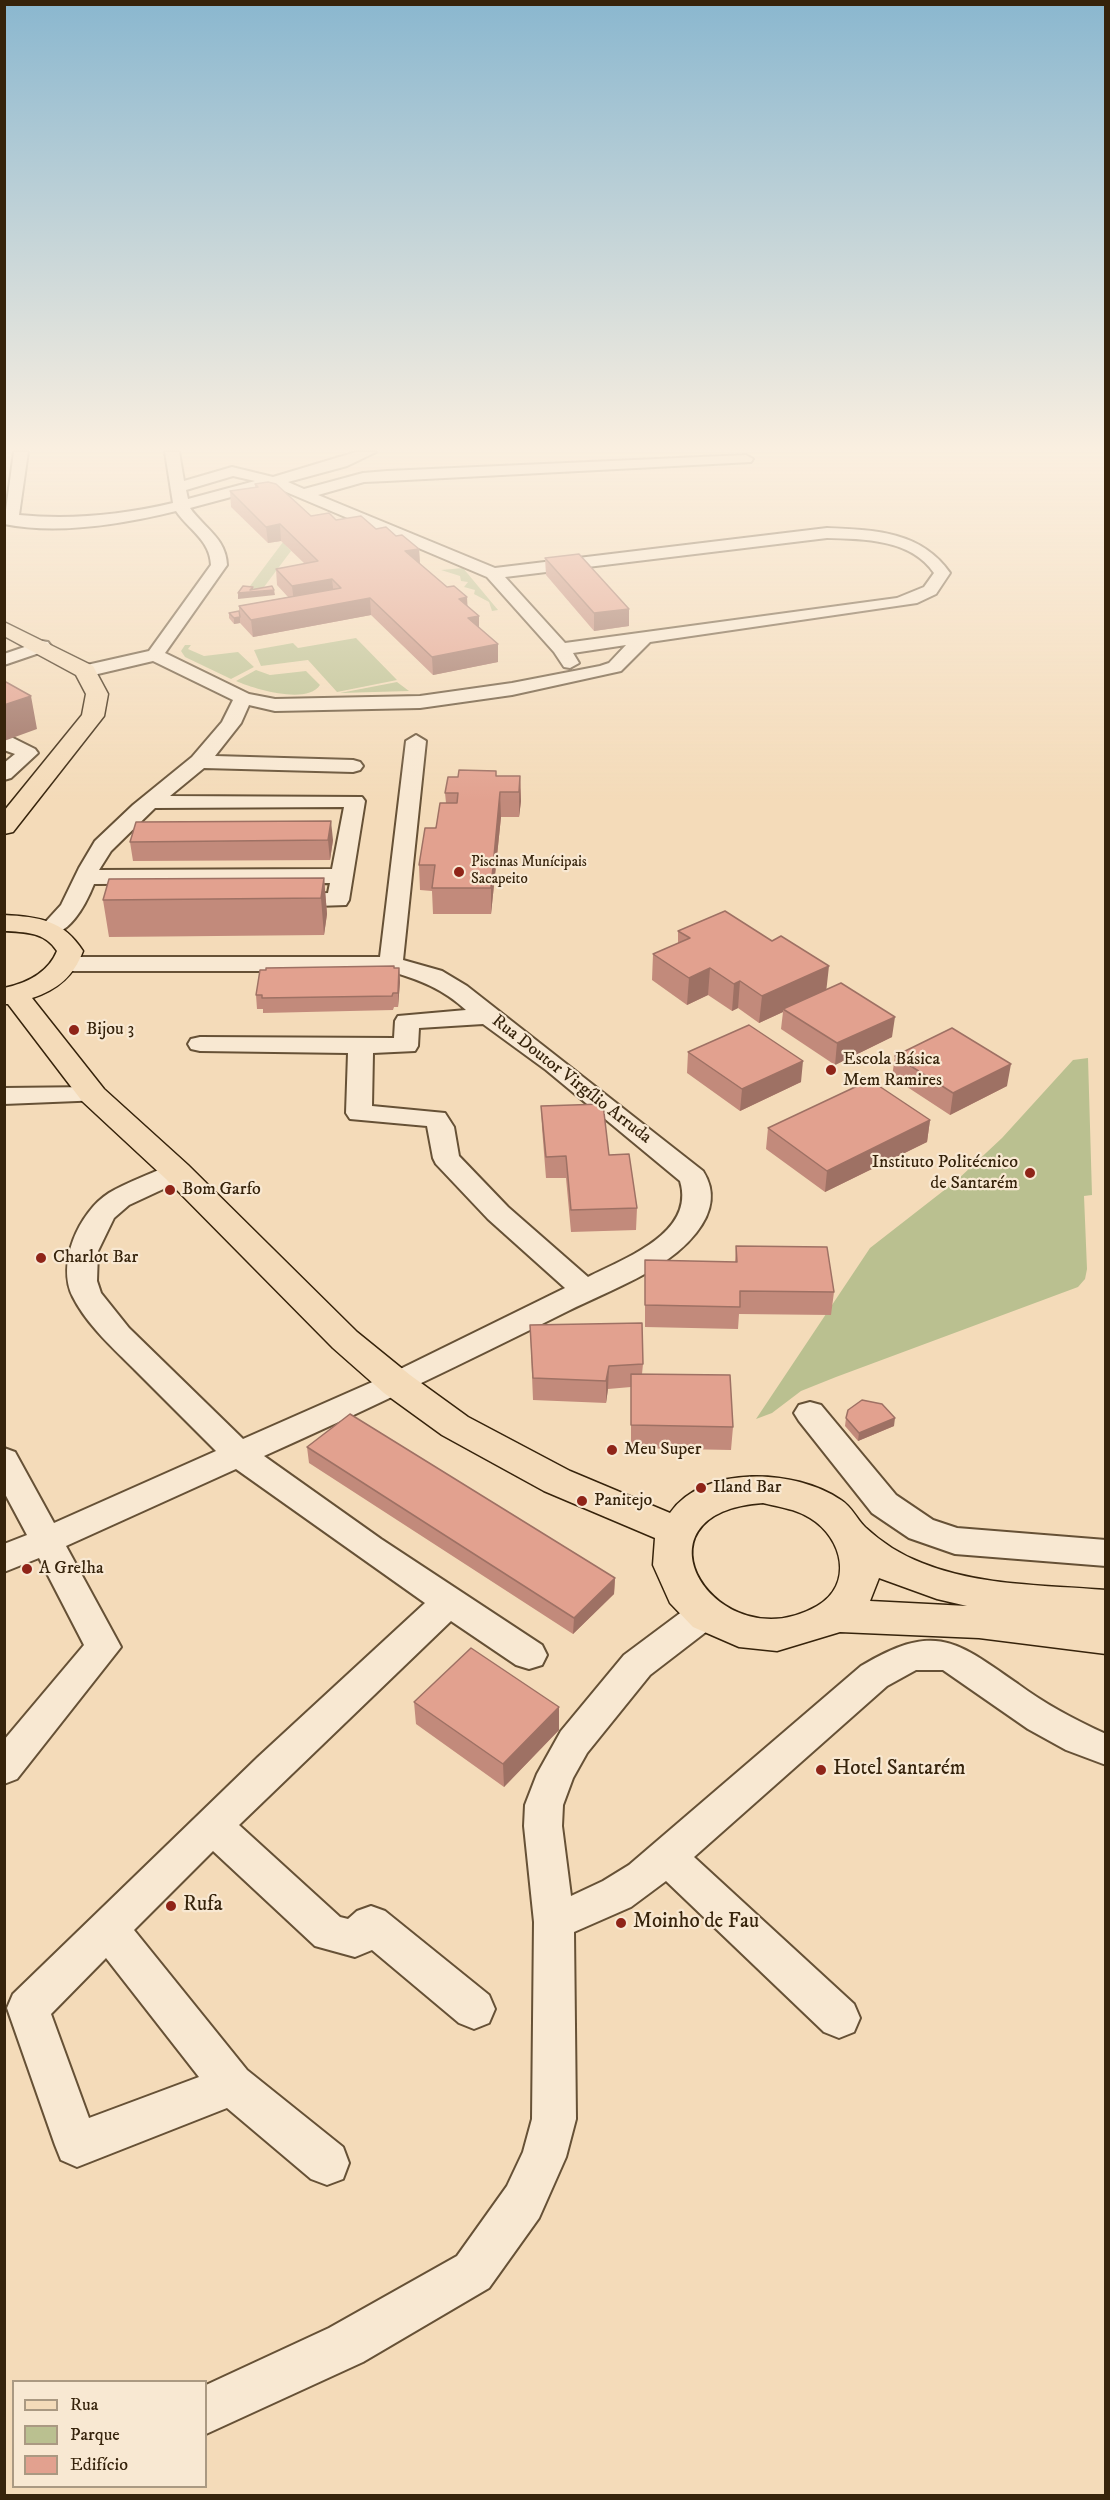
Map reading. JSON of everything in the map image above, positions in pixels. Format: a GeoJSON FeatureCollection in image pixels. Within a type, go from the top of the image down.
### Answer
{"type":"FeatureCollection","features":[{"type":"Feature","properties":{"kind":"main road"},"geometry":{"type":"LineString","coordinates":[[4,628],[42,646],[85,671],[97,694],[93,716],[4,827]]}},
{"type":"Feature","properties":{"kind":"main road"},"geometry":{"type":"LineString","coordinates":[[4,923],[29,924],[50,929],[64,938],[70,951],[66,964],[55,976],[37,987],[10,995],[93,1095],[177,1172],[345,1340],[397,1384],[455,1425],[557,1481],[676,1531]]}},
{"type":"Feature","properties":{"kind":"main road"},"geometry":{"type":"LineString","coordinates":[[855,1539],[862,1564],[856,1595],[838,1616],[798,1634],[764,1636],[734,1630],[704,1615],[682,1593],[670,1560],[676,1531],[693,1511],[724,1494],[763,1489],[807,1499],[834,1515],[855,1539],[887,1565],[926,1579],[978,1591],[1106,1606]]}},
{"type":"Feature","properties":{"kind":"main road"},"geometry":{"type":"LineString","coordinates":[[838,1616],[979,1622],[1106,1638]]}},
{"type":"Feature","properties":{"kind":"street"},"geometry":{"type":"LineString","coordinates":[[155,655],[216,569]]}},
{"type":"Feature","properties":{"kind":"street"},"geometry":{"type":"LineString","coordinates":[[483,569],[493,573],[561,649],[570,663],[563,673],[549,682]]}},
{"type":"Feature","properties":{"kind":"street"},"geometry":{"type":"LineString","coordinates":[[506,569],[512,571],[536,596]]}},
{"type":"Feature","properties":{"kind":"street"},"geometry":{"type":"LineString","coordinates":[[493,573],[531,569]]}},
{"type":"Feature","properties":{"kind":"street"},"geometry":{"type":"LineString","coordinates":[[561,649],[897,603],[935,587],[942,573],[940,569]]}},
{"type":"Feature","properties":{"kind":"street"},"geometry":{"type":"LineString","coordinates":[[567,629],[583,646],[593,663],[582,676]]}},
{"type":"Feature","properties":{"kind":"street"},"geometry":{"type":"LineString","coordinates":[[85,671],[155,655],[243,698],[275,705],[420,702],[549,682],[615,667],[644,638]]}},
{"type":"Feature","properties":{"kind":"street"},"geometry":{"type":"LineString","coordinates":[[4,660],[42,646]]}},
{"type":"Feature","properties":{"kind":"street"},"geometry":{"type":"LineString","coordinates":[[50,929],[73,908],[101,848],[124,824],[201,762],[231,726],[243,698]]}},
{"type":"Feature","properties":{"kind":"street"},"geometry":{"type":"LineString","coordinates":[[391,964],[416,741]]}},
{"type":"Feature","properties":{"kind":"street"},"geometry":{"type":"LineString","coordinates":[[4,744],[9,742],[28,753],[4,774]]}},
{"type":"Feature","properties":{"kind":"street"},"geometry":{"type":"LineString","coordinates":[[201,762],[353,766]]}},
{"type":"Feature","properties":{"kind":"street"},"geometry":{"type":"LineString","coordinates":[[152,802],[355,801],[339,900],[270,900]]}},
{"type":"Feature","properties":{"kind":"street"},"geometry":{"type":"LineString","coordinates":[[124,824],[160,824]]}},
{"type":"Feature","properties":{"kind":"street"},"geometry":{"type":"LineString","coordinates":[[327,825],[351,825]]}},
{"type":"Feature","properties":{"kind":"street"},"geometry":{"type":"LineString","coordinates":[[88,877],[342,876]]}},
{"type":"Feature","properties":{"kind":"street"},"geometry":{"type":"LineString","coordinates":[[134,900],[143,877]]}},
{"type":"Feature","properties":{"kind":"street","name":"Rua Doutor Virgílio Arruda"},"geometry":{"type":"LineString","coordinates":[[4,1559],[397,1384],[639,1263],[674,1240],[694,1217],[700,1193],[693,1178],[555,1065],[488,1016],[459,991],[434,976],[391,964],[66,964]]}},
{"type":"Feature","properties":{"kind":"street"},"geometry":{"type":"LineString","coordinates":[[200,1044],[406,1046],[407,1021],[488,1016]]}},
{"type":"Feature","properties":{"kind":"street"},"geometry":{"type":"LineString","coordinates":[[361,1046],[359,1113],[436,1119],[441,1126],[446,1158],[521,1235],[585,1290]]}},
{"type":"Feature","properties":{"kind":"street"},"geometry":{"type":"LineString","coordinates":[[4,1096],[93,1095]]}},
{"type":"Feature","properties":{"kind":"street"},"geometry":{"type":"LineString","coordinates":[[177,1172],[119,1199],[104,1212],[93,1228],[84,1251],[82,1281],[87,1296],[118,1335],[238,1454],[449,1602],[529,1655]]}},
{"type":"Feature","properties":{"kind":"street"},"geometry":{"type":"LineString","coordinates":[[810,1413],[884,1504],[921,1529],[955,1541],[1106,1553]]}},
{"type":"Feature","properties":{"kind":"street"},"geometry":{"type":"LineString","coordinates":[[4,1460],[103,1647],[4,1768]]}},
{"type":"Feature","properties":{"kind":"street"},"geometry":{"type":"LineString","coordinates":[[232,2085],[78,2145],[28,2008],[213,1826],[449,1602]]}},
{"type":"Feature","properties":{"kind":"street"},"geometry":{"type":"LineString","coordinates":[[207,2410],[346,2345],[473,2272],[517,2211],[544,2157],[554,2119],[554,1922],[543,1826],[544,1805],[555,1774],[574,1742],[637,1665],[704,1615]]}},
{"type":"Feature","properties":{"kind":"street"},"geometry":{"type":"LineString","coordinates":[[554,1922],[617,1894],[667,1857],[874,1676],[898,1662],[923,1654],[945,1656],[975,1672],[1042,1720],[1106,1750]]}},
{"type":"Feature","properties":{"kind":"street"},"geometry":{"type":"LineString","coordinates":[[213,1826],[329,1933],[355,1939],[371,1924],[474,2009]]}},
{"type":"Feature","properties":{"kind":"street"},"geometry":{"type":"LineString","coordinates":[[667,1857],[839,2018]]}},
{"type":"Feature","properties":{"kind":"street"},"geometry":{"type":"LineString","coordinates":[[109,1930],[232,2085],[327,2163]]}},
{"type":"Feature","properties":{"kind":"green space"},"geometry":{"type":"Polygon","coordinates":[[[263,569],[278,569],[261,591],[247,590],[263,569]]]}},
{"type":"Feature","properties":{"kind":"green space"},"geometry":{"type":"Polygon","coordinates":[[[464,569],[498,610],[492,611],[489,602],[474,594],[475,590],[464,587],[468,582],[461,581],[460,576],[441,570],[464,569]]]}},
{"type":"Feature","properties":{"kind":"green space"},"geometry":{"type":"Polygon","coordinates":[[[356,638],[397,680],[337,692],[308,660],[261,666],[254,650],[293,643],[298,648],[356,638]]]}},
{"type":"Feature","properties":{"kind":"green space"},"geometry":{"type":"Polygon","coordinates":[[[185,645],[191,645],[188,649],[204,656],[238,652],[254,667],[231,679],[185,657],[181,651],[185,645]]]}},
{"type":"Feature","properties":{"kind":"green space"},"geometry":{"type":"Polygon","coordinates":[[[256,670],[270,675],[306,671],[320,685],[313,691],[292,695],[255,688],[236,681],[256,670]]]}},
{"type":"Feature","properties":{"kind":"green space"},"geometry":{"type":"Polygon","coordinates":[[[397,682],[409,691],[340,693],[397,682]]]}},
{"type":"Feature","properties":{"kind":"green space"},"geometry":{"type":"Polygon","coordinates":[[[1088,1058],[1092,1195],[1084,1196],[1087,1269],[1085,1279],[1078,1287],[801,1391],[772,1413],[756,1419],[870,1248],[956,1181],[1002,1138],[1073,1060],[1088,1058]]]}},
{"type":"Feature","properties":{"kind":"building"},"geometry":{"type":"Polygon","coordinates":[[[276,569],[426,569],[447,587],[454,586],[467,597],[459,599],[479,616],[468,618],[498,644],[432,657],[370,598],[251,620],[239,606],[341,588],[332,579],[292,586],[276,569]]]}},
{"type":"Feature","properties":{"kind":"building"},"geometry":{"type":"Polygon","coordinates":[[[555,569],[592,569],[629,609],[594,613],[555,569]]]}},
{"type":"Feature","properties":{"kind":"building"},"geometry":{"type":"Polygon","coordinates":[[[243,586],[253,587],[250,590],[272,586],[274,590],[238,593],[243,586]]]}},
{"type":"Feature","properties":{"kind":"building"},"geometry":{"type":"Polygon","coordinates":[[[239,611],[240,617],[234,618],[229,613],[239,611]]]}},
{"type":"Feature","properties":{"kind":"building"},"geometry":{"type":"Polygon","coordinates":[[[4,683],[31,696],[4,705],[4,683]]]}},
{"type":"Feature","properties":{"kind":"building","name":"Piscinas Munícipais Sacapeito"},"geometry":{"type":"Polygon","coordinates":[[[459,770],[496,771],[496,776],[520,776],[519,792],[500,792],[491,888],[432,888],[435,865],[419,865],[425,828],[436,828],[440,803],[457,803],[458,793],[445,793],[448,777],[458,777],[459,770]]]}},
{"type":"Feature","properties":{"kind":"building"},"geometry":{"type":"Polygon","coordinates":[[[331,821],[328,840],[130,842],[136,822],[331,821]]]}},
{"type":"Feature","properties":{"kind":"building"},"geometry":{"type":"Polygon","coordinates":[[[324,878],[321,898],[103,900],[109,879],[324,878]]]}},
{"type":"Feature","properties":{"kind":"building"},"geometry":{"type":"Polygon","coordinates":[[[725,911],[772,941],[781,936],[829,966],[762,996],[740,981],[734,984],[710,968],[689,978],[653,954],[690,938],[678,931],[725,911]]]}},
{"type":"Feature","properties":{"kind":"building"},"geometry":{"type":"Polygon","coordinates":[[[394,966],[394,968],[399,968],[398,993],[393,993],[392,996],[262,998],[262,995],[256,995],[260,970],[266,970],[266,968],[394,966]]]}},
{"type":"Feature","properties":{"kind":"building"},"geometry":{"type":"Polygon","coordinates":[[[841,983],[895,1017],[837,1043],[783,1009],[841,983]]]}},
{"type":"Feature","properties":{"kind":"building"},"geometry":{"type":"Polygon","coordinates":[[[749,1025],[803,1061],[742,1089],[688,1052],[749,1025]]]}},
{"type":"Feature","properties":{"kind":"building"},"geometry":{"type":"Polygon","coordinates":[[[952,1028],[1011,1064],[953,1093],[895,1056],[952,1028]]]}},
{"type":"Feature","properties":{"kind":"building"},"geometry":{"type":"Polygon","coordinates":[[[870,1080],[930,1120],[827,1171],[768,1128],[870,1080]]]}},
{"type":"Feature","properties":{"kind":"building"},"geometry":{"type":"Polygon","coordinates":[[[603,1104],[609,1155],[629,1154],[637,1208],[571,1210],[566,1156],[546,1157],[541,1106],[603,1104]]]}},
{"type":"Feature","properties":{"kind":"building"},"geometry":{"type":"Polygon","coordinates":[[[736,1246],[827,1247],[834,1292],[740,1291],[740,1307],[645,1305],[645,1260],[737,1262],[736,1246]]]}},
{"type":"Feature","properties":{"kind":"building"},"geometry":{"type":"Polygon","coordinates":[[[642,1323],[643,1364],[609,1366],[606,1381],[533,1378],[530,1325],[642,1323]]]}},
{"type":"Feature","properties":{"kind":"building"},"geometry":{"type":"Polygon","coordinates":[[[631,1374],[730,1375],[733,1427],[631,1425],[631,1374]]]}},
{"type":"Feature","properties":{"kind":"building"},"geometry":{"type":"Polygon","coordinates":[[[862,1400],[882,1404],[895,1418],[859,1433],[846,1418],[848,1410],[862,1400]]]}},
{"type":"Feature","properties":{"kind":"building"},"geometry":{"type":"Polygon","coordinates":[[[350,1414],[615,1578],[574,1618],[307,1447],[350,1414]]]}},
{"type":"Feature","properties":{"kind":"building"},"geometry":{"type":"Polygon","coordinates":[[[471,1648],[559,1707],[503,1764],[414,1702],[471,1648]]]}},
{"type":"Feature","properties":{"kind":"place","name":"Piscinas Munícipais Sacapeito"},"geometry":{"type":"Point","coordinates":[459,872]}},
{"type":"Feature","properties":{"kind":"place","name":"Bijou 3"},"geometry":{"type":"Point","coordinates":[74,1030]}},
{"type":"Feature","properties":{"kind":"place","name":"Escola Básica Mem Ramires"},"geometry":{"type":"Point","coordinates":[831,1070]}},
{"type":"Feature","properties":{"kind":"place","name":"Instituto Politécnico de Santarém"},"geometry":{"type":"Point","coordinates":[1030,1173]}},
{"type":"Feature","properties":{"kind":"place","name":"Bom Garfo"},"geometry":{"type":"Point","coordinates":[170,1190]}},
{"type":"Feature","properties":{"kind":"place","name":"Charlot Bar"},"geometry":{"type":"Point","coordinates":[41,1258]}},
{"type":"Feature","properties":{"kind":"place","name":"Meu Super"},"geometry":{"type":"Point","coordinates":[612,1450]}},
{"type":"Feature","properties":{"kind":"place","name":"Iland Bar"},"geometry":{"type":"Point","coordinates":[701,1488]}},
{"type":"Feature","properties":{"kind":"place","name":"Panitejo"},"geometry":{"type":"Point","coordinates":[582,1501]}},
{"type":"Feature","properties":{"kind":"place","name":"A Grelha"},"geometry":{"type":"Point","coordinates":[27,1569]}},
{"type":"Feature","properties":{"kind":"place","name":"Hotel Santarém"},"geometry":{"type":"Point","coordinates":[821,1770]}},
{"type":"Feature","properties":{"kind":"place","name":"Rufa"},"geometry":{"type":"Point","coordinates":[171,1906]}},
{"type":"Feature","properties":{"kind":"place","name":"Moinho de Fau"},"geometry":{"type":"Point","coordinates":[621,1923]}}]}
